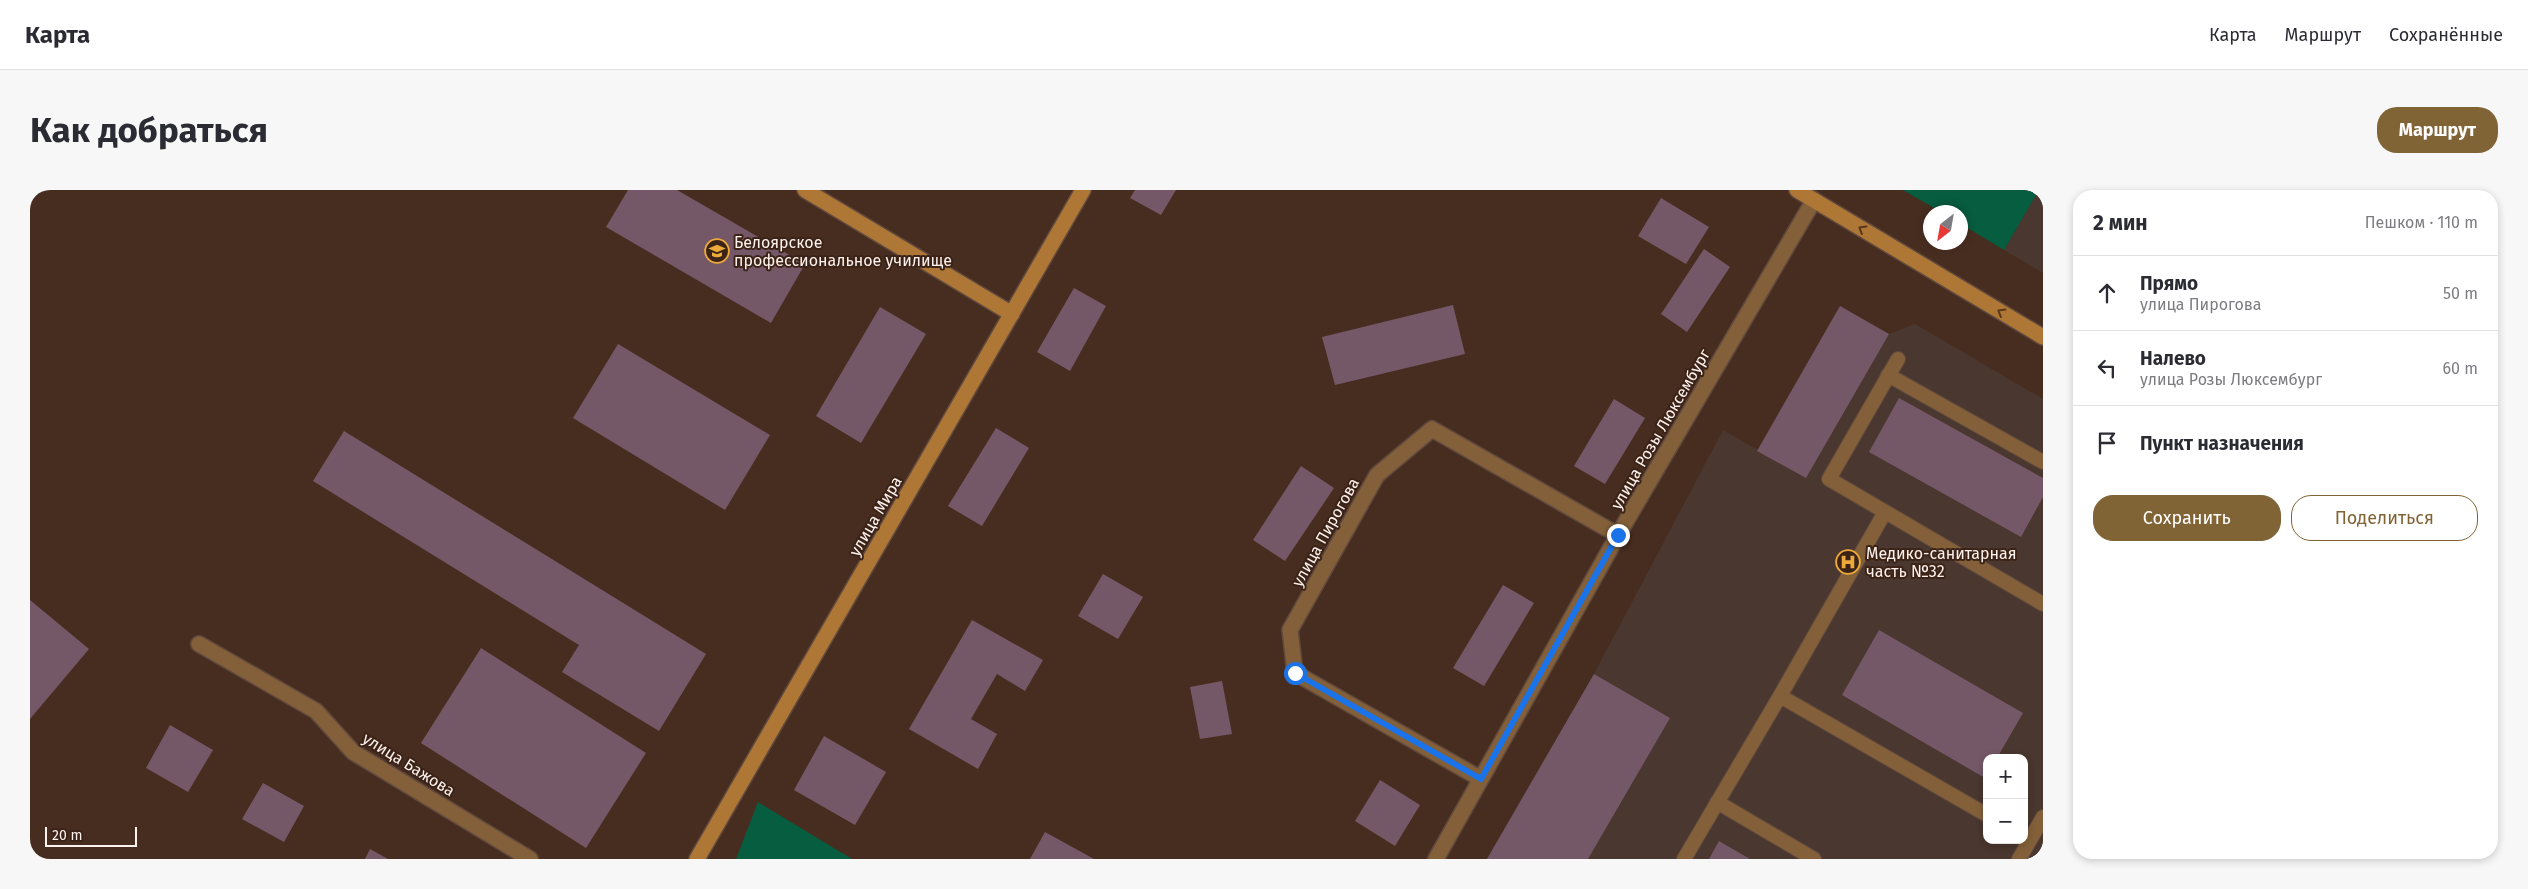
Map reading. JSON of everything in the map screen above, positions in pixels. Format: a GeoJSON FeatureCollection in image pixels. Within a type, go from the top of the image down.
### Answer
{"type":"FeatureCollection","features":[{"type":"Feature","properties":{"kind":"street"},"geometry":{"type":"LineString","coordinates":[[805,190],[1012,314]]}},
{"type":"Feature","properties":{"kind":"street","name":"улица Мира"},"geometry":{"type":"LineString","coordinates":[[697,859],[1083,190]]}},
{"type":"Feature","properties":{"kind":"street"},"geometry":{"type":"LineString","coordinates":[[1797,190],[2043,337]]}},
{"type":"Feature","properties":{"kind":"street","name":"улица Розы Люксембург"},"geometry":{"type":"LineString","coordinates":[[1436,859],[1618,535],[1814,200]]}},
{"type":"Feature","properties":{"kind":"street","name":"улица Пирогова"},"geometry":{"type":"LineString","coordinates":[[1481,779],[1295,673],[1290,630],[1304,604],[1378,475],[1432,429],[1618,535]]}},
{"type":"Feature","properties":{"kind":"street","name":"улица Бажова"},"geometry":{"type":"LineString","coordinates":[[199,644],[316,711],[353,752],[530,859]]}},
{"type":"Feature","properties":{"kind":"lane"},"geometry":{"type":"LineString","coordinates":[[1898,359],[1829,479],[2043,604]]}},
{"type":"Feature","properties":{"kind":"lane"},"geometry":{"type":"LineString","coordinates":[[1888,375],[2043,462]]}},
{"type":"Feature","properties":{"kind":"lane"},"geometry":{"type":"LineString","coordinates":[[1684,859],[1885,512]]}},
{"type":"Feature","properties":{"kind":"lane"},"geometry":{"type":"LineString","coordinates":[[1780,696],[1983,813]]}},
{"type":"Feature","properties":{"kind":"lane"},"geometry":{"type":"LineString","coordinates":[[1717,802],[1814,859]]}},
{"type":"Feature","properties":{"kind":"lane"},"geometry":{"type":"LineString","coordinates":[[2028,837],[2043,817]]}},
{"type":"Feature","properties":{"kind":"lane"},"geometry":{"type":"LineString","coordinates":[[2019,859],[2025,844]]}},
{"type":"Feature","properties":{"kind":"shaded area"},"geometry":{"type":"Polygon","coordinates":[[[2039,190],[2043,190],[2043,273],[2004,250],[2039,190]]]}},
{"type":"Feature","properties":{"kind":"shaded area","name":"Медико-санитарная часть №32"},"geometry":{"type":"Polygon","coordinates":[[[1840,306],[1889,334],[1915,324],[2043,399],[2043,859],[1487,859],[1594,674],[1723,430],[1758,450],[1840,306]]]}},
{"type":"Feature","properties":{"kind":"green space"},"geometry":{"type":"Polygon","coordinates":[[[1903,190],[2039,190],[2004,250],[1968,228],[1968,205],[1929,205],[1903,190]]]}},
{"type":"Feature","properties":{"kind":"green space"},"geometry":{"type":"Polygon","coordinates":[[[758,802],[852,859],[736,859],[758,802]]]}},
{"type":"Feature","properties":{"kind":"building"},"geometry":{"type":"Polygon","coordinates":[[[628,190],[677,190],[805,264],[771,323],[606,227],[628,190]]]}},
{"type":"Feature","properties":{"kind":"building"},"geometry":{"type":"Polygon","coordinates":[[[1135,190],[1176,190],[1161,215],[1130,198],[1135,190]]]}},
{"type":"Feature","properties":{"kind":"building"},"geometry":{"type":"Polygon","coordinates":[[[1661,198],[1709,227],[1686,264],[1638,236],[1661,198]]]}},
{"type":"Feature","properties":{"kind":"building"},"geometry":{"type":"Polygon","coordinates":[[[1704,249],[1730,267],[1687,332],[1661,314],[1704,249]]]}},
{"type":"Feature","properties":{"kind":"building"},"geometry":{"type":"Polygon","coordinates":[[[1074,288],[1106,306],[1070,371],[1037,352],[1074,288]]]}},
{"type":"Feature","properties":{"kind":"building"},"geometry":{"type":"Polygon","coordinates":[[[1453,305],[1465,354],[1335,385],[1322,337],[1453,305]]]}},
{"type":"Feature","properties":{"kind":"building"},"geometry":{"type":"Polygon","coordinates":[[[1840,306],[1889,334],[1806,478],[1757,451],[1840,306]]]}},
{"type":"Feature","properties":{"kind":"building"},"geometry":{"type":"Polygon","coordinates":[[[880,307],[926,334],[861,443],[816,416],[880,307]]]}},
{"type":"Feature","properties":{"kind":"building"},"geometry":{"type":"Polygon","coordinates":[[[618,344],[770,435],[725,510],[573,418],[618,344]]]}},
{"type":"Feature","properties":{"kind":"building"},"geometry":{"type":"Polygon","coordinates":[[[1899,398],[2043,478],[2043,497],[2021,537],[1869,452],[1899,398]]]}},
{"type":"Feature","properties":{"kind":"building"},"geometry":{"type":"Polygon","coordinates":[[[1614,399],[1645,418],[1605,484],[1574,466],[1614,399]]]}},
{"type":"Feature","properties":{"kind":"building"},"geometry":{"type":"Polygon","coordinates":[[[996,428],[1029,448],[982,526],[948,506],[996,428]]]}},
{"type":"Feature","properties":{"kind":"building"},"geometry":{"type":"Polygon","coordinates":[[[344,431],[706,654],[659,731],[562,672],[579,645],[313,481],[344,431]]]}},
{"type":"Feature","properties":{"kind":"building"},"geometry":{"type":"Polygon","coordinates":[[[1301,466],[1334,488],[1285,561],[1253,540],[1301,466]]]}},
{"type":"Feature","properties":{"kind":"building"},"geometry":{"type":"Polygon","coordinates":[[[1103,574],[1143,597],[1118,639],[1078,616],[1103,574]]]}},
{"type":"Feature","properties":{"kind":"building"},"geometry":{"type":"Polygon","coordinates":[[[1503,585],[1534,603],[1484,686],[1453,668],[1503,585]]]}},
{"type":"Feature","properties":{"kind":"building"},"geometry":{"type":"Polygon","coordinates":[[[30,600],[89,649],[30,719],[30,600]]]}},
{"type":"Feature","properties":{"kind":"building"},"geometry":{"type":"Polygon","coordinates":[[[972,620],[1043,660],[1025,691],[997,674],[971,719],[997,734],[978,769],[909,729],[972,620]]]}},
{"type":"Feature","properties":{"kind":"building"},"geometry":{"type":"Polygon","coordinates":[[[1879,630],[2023,713],[1999,754],[1983,754],[1983,777],[1842,695],[1879,630]]]}},
{"type":"Feature","properties":{"kind":"building"},"geometry":{"type":"Polygon","coordinates":[[[481,648],[646,753],[586,848],[421,743],[481,648]]]}},
{"type":"Feature","properties":{"kind":"building"},"geometry":{"type":"Polygon","coordinates":[[[1594,674],[1670,718],[1588,859],[1487,859],[1594,674]]]}},
{"type":"Feature","properties":{"kind":"building"},"geometry":{"type":"Polygon","coordinates":[[[1222,681],[1232,734],[1200,739],[1190,687],[1222,681]]]}},
{"type":"Feature","properties":{"kind":"building"},"geometry":{"type":"Polygon","coordinates":[[[170,725],[213,750],[188,792],[146,768],[170,725]]]}},
{"type":"Feature","properties":{"kind":"building"},"geometry":{"type":"Polygon","coordinates":[[[824,736],[886,772],[855,825],[794,790],[824,736]]]}},
{"type":"Feature","properties":{"kind":"building"},"geometry":{"type":"Polygon","coordinates":[[[1380,780],[1420,805],[1395,846],[1355,821],[1380,780]]]}},
{"type":"Feature","properties":{"kind":"building"},"geometry":{"type":"Polygon","coordinates":[[[263,783],[304,806],[284,842],[242,819],[263,783]]]}},
{"type":"Feature","properties":{"kind":"building"},"geometry":{"type":"Polygon","coordinates":[[[1045,832],[1094,859],[1030,859],[1045,832]]]}},
{"type":"Feature","properties":{"kind":"building"},"geometry":{"type":"Polygon","coordinates":[[[1719,841],[1750,859],[1709,859],[1719,841]]]}},
{"type":"Feature","properties":{"kind":"building"},"geometry":{"type":"Polygon","coordinates":[[[370,849],[388,859],[365,859],[370,849]]]}},
{"type":"Feature","properties":{"kind":"place","name":"Белоярское профессиональное училище"},"geometry":{"type":"Point","coordinates":[717,251]}},
{"type":"Feature","properties":{"kind":"place","name":"Медико-санитарная часть №32"},"geometry":{"type":"Point","coordinates":[1848,562]}},
{"type":"Feature","properties":{"kind":"route"},"geometry":{"type":"LineString","coordinates":[[1295,673],[1481,779],[1618,535]]}}]}
